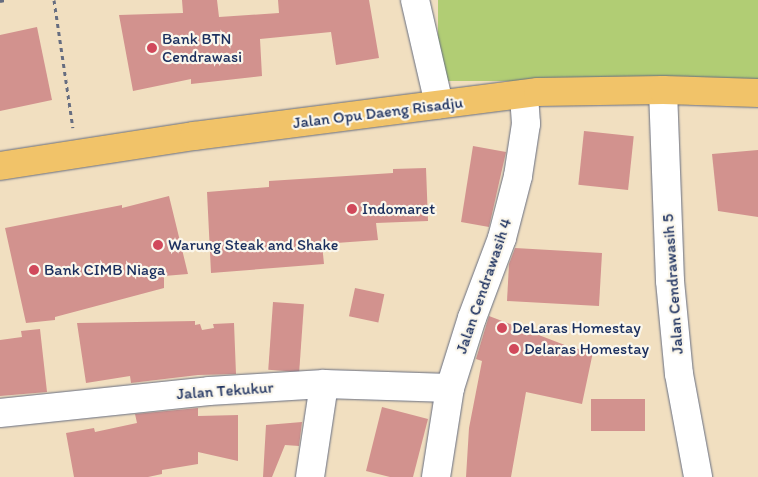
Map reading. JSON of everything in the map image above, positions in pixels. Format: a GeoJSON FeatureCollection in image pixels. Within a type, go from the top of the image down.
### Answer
{"type":"FeatureCollection","features":[{"type":"Feature","properties":{"kind":"main road","name":"Jalan Opu Daeng Risadju"},"geometry":{"type":"LineString","coordinates":[[0,166],[77,153],[524,94],[563,91],[664,90],[758,93]]}},
{"type":"Feature","properties":{"kind":"street"},"geometry":{"type":"LineString","coordinates":[[415,0],[439,104]]}},
{"type":"Feature","properties":{"kind":"street","name":"Jalan Cendrawasih 5"},"geometry":{"type":"LineString","coordinates":[[664,90],[670,281],[679,374],[698,477]]}},
{"type":"Feature","properties":{"kind":"street","name":"Jalan Cendrawasih 4"},"geometry":{"type":"LineString","coordinates":[[436,477],[450,388],[472,318],[502,238],[518,176],[526,124],[524,94]]}},
{"type":"Feature","properties":{"kind":"street"},"geometry":{"type":"LineString","coordinates":[[310,477],[324,384]]}},
{"type":"Feature","properties":{"kind":"street","name":"Jalan Tekukur"},"geometry":{"type":"LineString","coordinates":[[0,413],[209,391],[324,384],[450,388]]}},
{"type":"Feature","properties":{"kind":"path"},"geometry":{"type":"LineString","coordinates":[[0,1],[5,0]]}},
{"type":"Feature","properties":{"kind":"path"},"geometry":{"type":"LineString","coordinates":[[54,0],[77,153]]}},
{"type":"Feature","properties":{"kind":"green space"},"geometry":{"type":"Polygon","coordinates":[[[438,0],[758,0],[758,81],[438,81],[438,0]]]}},
{"type":"Feature","properties":{"kind":"building"},"geometry":{"type":"Polygon","coordinates":[[[182,0],[217,0],[219,17],[279,13],[278,0],[369,0],[379,58],[336,65],[331,32],[260,39],[262,76],[191,84],[191,79],[133,91],[119,15],[183,13],[182,0]]]}},
{"type":"Feature","properties":{"kind":"building"},"geometry":{"type":"Polygon","coordinates":[[[37,27],[52,100],[0,111],[0,35],[37,27]]]}},
{"type":"Feature","properties":{"kind":"building"},"geometry":{"type":"Polygon","coordinates":[[[584,131],[634,136],[628,190],[578,185],[584,131]]]}},
{"type":"Feature","properties":{"kind":"building"},"geometry":{"type":"Polygon","coordinates":[[[473,146],[506,152],[489,227],[461,222],[473,146]]]}},
{"type":"Feature","properties":{"kind":"building"},"geometry":{"type":"Polygon","coordinates":[[[758,150],[758,217],[718,211],[712,154],[758,150]]]}},
{"type":"Feature","properties":{"kind":"building"},"geometry":{"type":"Polygon","coordinates":[[[426,168],[428,221],[376,223],[378,240],[322,244],[324,264],[211,273],[207,192],[269,187],[269,181],[393,173],[393,169],[426,168]]]}},
{"type":"Feature","properties":{"kind":"building"},"geometry":{"type":"Polygon","coordinates":[[[169,196],[188,274],[164,276],[164,288],[55,317],[55,320],[26,323],[5,228],[122,205],[122,208],[169,196]]]}},
{"type":"Feature","properties":{"kind":"building"},"geometry":{"type":"Polygon","coordinates":[[[515,248],[602,253],[599,306],[507,301],[509,264],[515,248]]]}},
{"type":"Feature","properties":{"kind":"building"},"geometry":{"type":"Polygon","coordinates":[[[355,288],[384,294],[378,323],[349,316],[355,288]]]}},
{"type":"Feature","properties":{"kind":"building"},"geometry":{"type":"Polygon","coordinates":[[[273,302],[304,304],[299,372],[268,370],[273,302]]]}},
{"type":"Feature","properties":{"kind":"building"},"geometry":{"type":"Polygon","coordinates":[[[489,316],[570,347],[593,352],[582,404],[526,392],[511,477],[466,477],[469,428],[482,361],[476,359],[489,316]]]}},
{"type":"Feature","properties":{"kind":"building"},"geometry":{"type":"Polygon","coordinates":[[[195,321],[195,325],[200,324],[202,330],[214,328],[213,324],[234,323],[236,374],[198,375],[131,383],[130,376],[86,383],[77,323],[195,321]]]}},
{"type":"Feature","properties":{"kind":"building"},"geometry":{"type":"Polygon","coordinates":[[[40,329],[47,392],[0,396],[0,340],[22,337],[21,331],[40,329]]]}},
{"type":"Feature","properties":{"kind":"building"},"geometry":{"type":"Polygon","coordinates":[[[591,399],[645,399],[645,431],[591,431],[591,399]]]}},
{"type":"Feature","properties":{"kind":"building"},"geometry":{"type":"Polygon","coordinates":[[[382,407],[428,419],[413,477],[390,477],[366,471],[382,407]]]}},
{"type":"Feature","properties":{"kind":"building"},"geometry":{"type":"Polygon","coordinates":[[[198,408],[198,416],[238,415],[238,461],[198,452],[198,464],[162,470],[162,474],[148,477],[74,477],[66,433],[94,428],[95,432],[137,423],[135,414],[198,408]]]}},
{"type":"Feature","properties":{"kind":"building"},"geometry":{"type":"Polygon","coordinates":[[[302,422],[299,446],[285,445],[272,477],[263,477],[266,425],[302,422]]]}},
{"type":"Feature","properties":{"kind":"place","name":"Bank BTN Cendrawasi"},"geometry":{"type":"Point","coordinates":[152,48]}},
{"type":"Feature","properties":{"kind":"place","name":"Indomaret"},"geometry":{"type":"Point","coordinates":[352,209]}},
{"type":"Feature","properties":{"kind":"place","name":"Warung Steak and Shake"},"geometry":{"type":"Point","coordinates":[158,245]}},
{"type":"Feature","properties":{"kind":"place","name":"Bank CIMB Niaga"},"geometry":{"type":"Point","coordinates":[34,270]}},
{"type":"Feature","properties":{"kind":"place","name":"DeLaras Homestay"},"geometry":{"type":"Point","coordinates":[502,328]}},
{"type":"Feature","properties":{"kind":"place","name":"Delaras Homestay"},"geometry":{"type":"Point","coordinates":[514,349]}}]}
